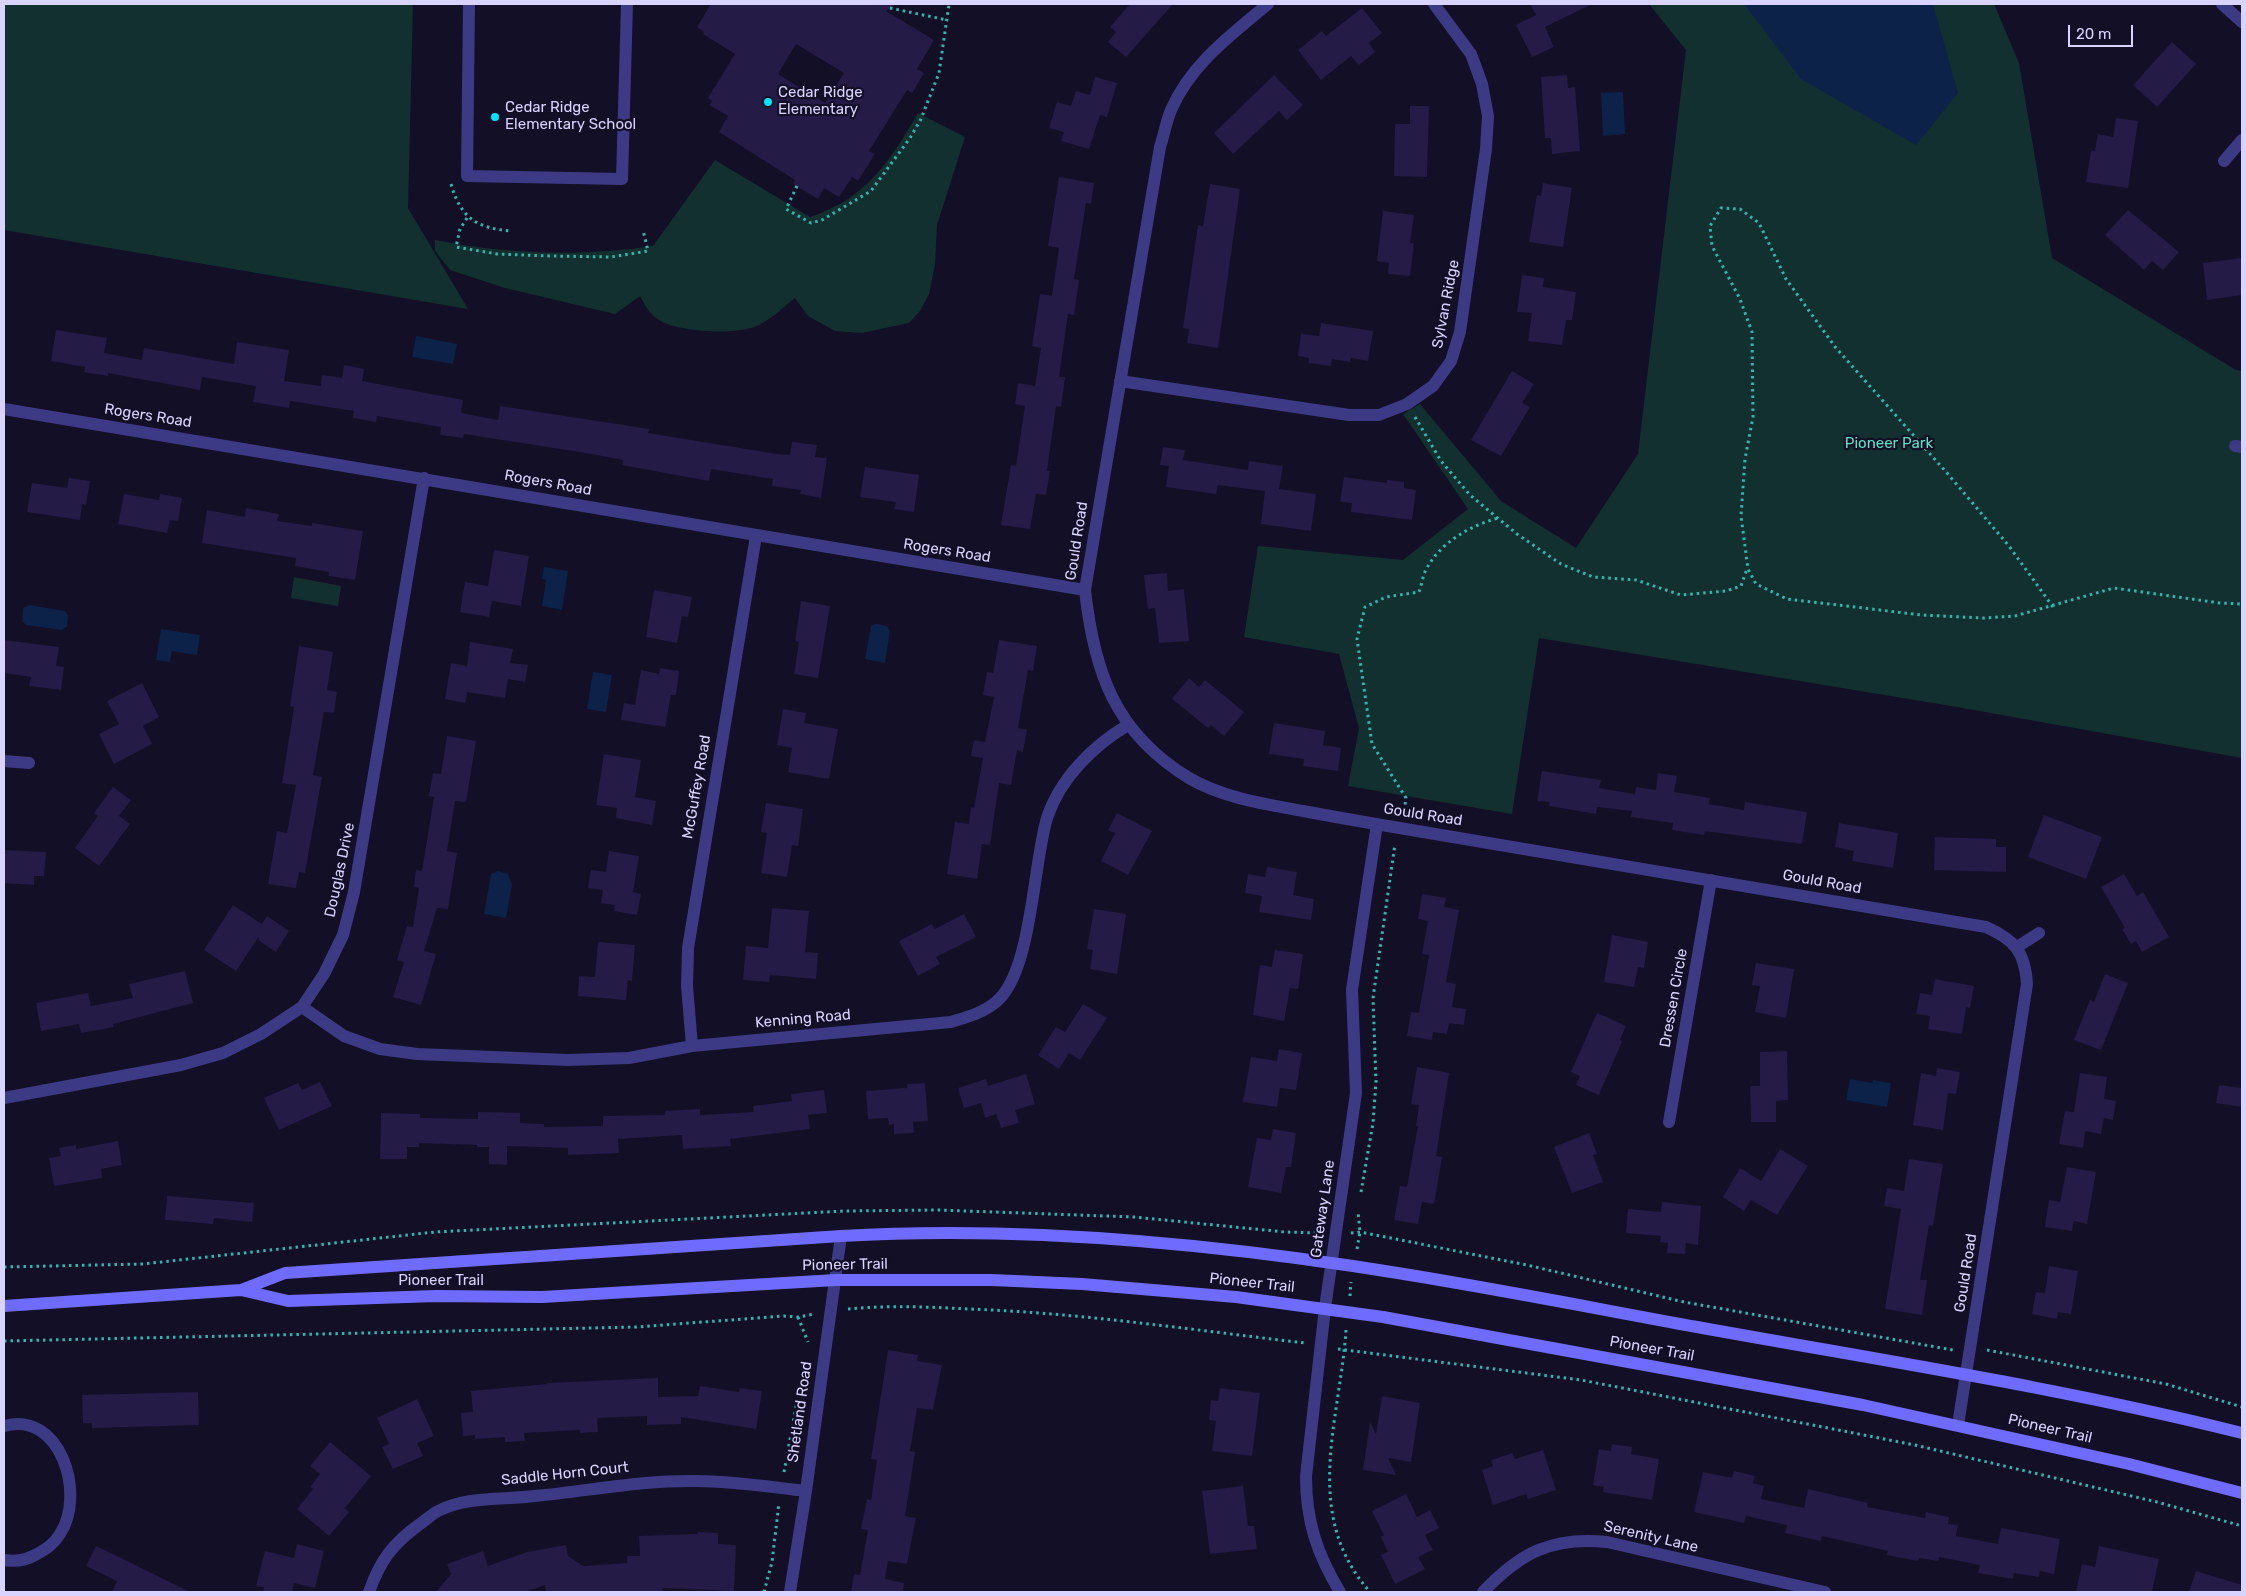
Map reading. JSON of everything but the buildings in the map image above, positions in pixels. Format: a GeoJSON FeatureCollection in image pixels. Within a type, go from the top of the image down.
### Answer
{"type":"FeatureCollection","features":[{"type":"Feature","properties":{"kind":"main road","name":"Pioneer Trail"},"geometry":{"type":"LineString","coordinates":[[4,1306],[241,1290],[285,1273],[841,1236],[891,1233],[1082,1237],[1202,1247],[1354,1266],[1966,1375],[2142,1410],[2242,1433]]}},
{"type":"Feature","properties":{"kind":"main road","name":"Pioneer Trail"},"geometry":{"type":"LineString","coordinates":[[241,1290],[288,1302],[436,1296],[542,1297],[836,1280],[992,1280],[1082,1284],[1236,1297],[1325,1308],[1698,1374],[1958,1425],[2129,1464],[2242,1493]]}},
{"type":"Feature","properties":{"kind":"street"},"geometry":{"type":"LineString","coordinates":[[469,4],[467,176],[622,179],[627,4]]}},
{"type":"Feature","properties":{"kind":"street","name":"Gould Road"},"geometry":{"type":"LineString","coordinates":[[1268,4],[1214,49],[1189,77],[1171,111],[1160,147],[1086,590],[1090,630],[1100,671],[1112,700],[1128,725],[1155,752],[1189,778],[1227,795],[1377,824],[1986,927],[2003,935],[2017,947],[2026,965],[2026,984],[1958,1425]]}},
{"type":"Feature","properties":{"kind":"street","name":"Sylvan Ridge"},"geometry":{"type":"LineString","coordinates":[[1120,381],[1350,415],[1380,415],[1407,404],[1433,386],[1451,361],[1460,332],[1486,149],[1488,116],[1482,84],[1471,54],[1452,25],[1434,4]]}},
{"type":"Feature","properties":{"kind":"street"},"geometry":{"type":"LineString","coordinates":[[2222,4],[2242,22]]}},
{"type":"Feature","properties":{"kind":"street"},"geometry":{"type":"LineString","coordinates":[[2224,161],[2242,140]]}},
{"type":"Feature","properties":{"kind":"street","name":"Rogers Road"},"geometry":{"type":"LineString","coordinates":[[4,408],[1086,590]]}},
{"type":"Feature","properties":{"kind":"street","name":"Douglas Drive"},"geometry":{"type":"LineString","coordinates":[[4,1098],[181,1065],[223,1053],[261,1034],[302,1007],[324,974],[342,935],[354,892],[424,478]]}},
{"type":"Feature","properties":{"kind":"street","name":"McGuffey Road"},"geometry":{"type":"LineString","coordinates":[[692,1046],[687,986],[689,939],[756,536]]}},
{"type":"Feature","properties":{"kind":"street","name":"Kenning Road"},"geometry":{"type":"LineString","coordinates":[[302,1007],[344,1036],[380,1049],[417,1054],[577,1060],[628,1058],[692,1046],[951,1022],[975,1015],[997,1002],[1012,982],[1021,958],[1048,816],[1063,788],[1082,761],[1106,738],[1128,725]]}},
{"type":"Feature","properties":{"kind":"street"},"geometry":{"type":"LineString","coordinates":[[4,761],[29,763]]}},
{"type":"Feature","properties":{"kind":"street","name":"Gateway Lane"},"geometry":{"type":"LineString","coordinates":[[1340,1592],[1326,1568],[1313,1534],[1306,1503],[1306,1476],[1325,1308],[1356,1093],[1352,990],[1377,824]]}},
{"type":"Feature","properties":{"kind":"street","name":"Dressen Circle"},"geometry":{"type":"LineString","coordinates":[[1669,1122],[1711,880]]}},
{"type":"Feature","properties":{"kind":"street"},"geometry":{"type":"LineString","coordinates":[[2017,947],[2040,933]]}},
{"type":"Feature","properties":{"kind":"street","name":"Shetland Road"},"geometry":{"type":"LineString","coordinates":[[790,1592],[806,1491],[841,1236]]}},
{"type":"Feature","properties":{"kind":"street"},"geometry":{"type":"LineString","coordinates":[[4,1426],[13,1424],[28,1426],[42,1431],[55,1443],[64,1458],[70,1491],[68,1513],[61,1533],[50,1547],[30,1558],[12,1561],[4,1560]]}},
{"type":"Feature","properties":{"kind":"street","name":"Saddle Horn Court"},"geometry":{"type":"LineString","coordinates":[[369,1592],[376,1571],[390,1550],[401,1539],[438,1511],[465,1502],[491,1498],[533,1497],[619,1485],[659,1482],[697,1481],[806,1491]]}},
{"type":"Feature","properties":{"kind":"street","name":"Serenity Lane"},"geometry":{"type":"LineString","coordinates":[[1482,1592],[1501,1573],[1536,1550],[1559,1543],[1582,1540],[1607,1542],[1825,1592]]}},
{"type":"Feature","properties":{"kind":"path"},"geometry":{"type":"LineString","coordinates":[[797,186],[786,209],[811,223],[822,220],[871,191],[896,159],[921,119],[939,73],[949,4]]}},
{"type":"Feature","properties":{"kind":"path"},"geometry":{"type":"LineString","coordinates":[[890,8],[947,20]]}},
{"type":"Feature","properties":{"kind":"path"},"geometry":{"type":"LineString","coordinates":[[2053,607],[2002,539],[1886,402],[1836,348],[1786,279],[1759,223],[1740,208],[1720,208],[1710,226],[1712,246],[1740,299],[1752,332],[1753,417],[1744,460],[1741,516],[1748,568],[1756,584],[1787,599],[1922,615],[1983,618],[2015,616],[2053,607],[2114,588],[2220,603],[2242,604]]}},
{"type":"Feature","properties":{"kind":"path"},"geometry":{"type":"LineString","coordinates":[[467,218],[460,229],[456,247],[497,254],[610,257],[648,251],[643,230]]}},
{"type":"Feature","properties":{"kind":"path"},"geometry":{"type":"LineString","coordinates":[[1407,404],[1441,461],[1470,495],[1561,564],[1593,577],[1636,580],[1681,594],[1726,591],[1741,586],[1748,568]]}},
{"type":"Feature","properties":{"kind":"path"},"geometry":{"type":"LineString","coordinates":[[1361,1194],[1373,1123],[1376,1082],[1373,998],[1394,849],[1401,828],[1406,798],[1372,744],[1357,639],[1364,607],[1386,597],[1419,592],[1427,566],[1447,542],[1479,524],[1498,518]]}},
{"type":"Feature","properties":{"kind":"path"},"geometry":{"type":"LineString","coordinates":[[1359,1203],[1360,1232],[1328,1473],[1329,1497],[1339,1546],[1362,1583],[1370,1592]]}},
{"type":"Feature","properties":{"kind":"path"},"geometry":{"type":"LineString","coordinates":[[4,1266],[143,1264],[435,1232],[844,1211],[938,1210],[1134,1217],[1285,1232],[1335,1234],[1360,1232],[1527,1265],[1684,1302],[1943,1350],[1992,1350],[2166,1384],[2242,1408]]}},
{"type":"Feature","properties":{"kind":"path"},"geometry":{"type":"LineString","coordinates":[[4,1341],[636,1327],[784,1316],[798,1317],[830,1311],[893,1306],[1013,1310],[1321,1344],[1345,1351],[1366,1352],[1581,1380],[1915,1445],[2157,1502],[2242,1526]]}},
{"type":"Feature","properties":{"kind":"path"},"geometry":{"type":"LineString","coordinates":[[764,1592],[772,1562],[781,1488],[808,1340],[798,1317]]}},
{"type":"Feature","properties":{"kind":"green space"},"geometry":{"type":"Polygon","coordinates":[[[4,4],[413,4],[408,208],[468,309],[4,230],[4,4]]]}},
{"type":"Feature","properties":{"kind":"green space","name":"Pioneer Park"},"geometry":{"type":"Polygon","coordinates":[[[1649,4],[1994,4],[2019,63],[2052,258],[2236,370],[2242,371],[2242,758],[1957,707],[1539,638],[1512,814],[1348,786],[1359,728],[1339,654],[1244,637],[1258,546],[1403,560],[1468,509],[1403,414],[1420,404],[1501,501],[1576,548],[1638,454],[1686,50],[1649,4]]]}},
{"type":"Feature","properties":{"kind":"green space"},"geometry":{"type":"Polygon","coordinates":[[[918,113],[965,137],[937,225],[935,264],[929,294],[920,311],[909,323],[862,333],[835,331],[808,316],[795,298],[770,318],[754,327],[733,331],[692,330],[659,320],[650,312],[640,296],[615,314],[505,288],[450,270],[435,251],[435,240],[516,251],[571,253],[653,246],[715,160],[810,217],[847,200],[861,189],[886,162],[918,113]]]}},
{"type":"Feature","properties":{"kind":"green space"},"geometry":{"type":"Polygon","coordinates":[[[294,577],[341,586],[338,606],[291,598],[294,577]]]}},
{"type":"Feature","properties":{"kind":"water"},"geometry":{"type":"Polygon","coordinates":[[[1744,4],[1933,4],[1958,93],[1916,145],[1801,79],[1744,4]]]}},
{"type":"Feature","properties":{"kind":"water"},"geometry":{"type":"Polygon","coordinates":[[[1623,92],[1625,134],[1603,136],[1601,93],[1623,92]]]}},
{"type":"Feature","properties":{"kind":"water"},"geometry":{"type":"Polygon","coordinates":[[[416,336],[457,344],[453,364],[412,357],[416,336]]]}},
{"type":"Feature","properties":{"kind":"water"},"geometry":{"type":"Polygon","coordinates":[[[544,567],[568,571],[562,610],[542,606],[546,580],[542,579],[544,567]]]}},
{"type":"Feature","properties":{"kind":"water"},"geometry":{"type":"Polygon","coordinates":[[[29,605],[65,611],[68,616],[67,626],[62,630],[26,625],[22,621],[23,608],[29,605]]]}},
{"type":"Feature","properties":{"kind":"water"},"geometry":{"type":"Polygon","coordinates":[[[876,624],[887,626],[890,631],[885,663],[865,659],[871,626],[876,624]]]}},
{"type":"Feature","properties":{"kind":"water"},"geometry":{"type":"Polygon","coordinates":[[[161,629],[200,635],[197,655],[172,651],[170,662],[156,660],[161,629]]]}},
{"type":"Feature","properties":{"kind":"water"},"geometry":{"type":"Polygon","coordinates":[[[593,672],[612,675],[606,712],[587,709],[593,672]]]}},
{"type":"Feature","properties":{"kind":"water"},"geometry":{"type":"Polygon","coordinates":[[[498,871],[508,874],[512,885],[506,918],[484,914],[491,874],[498,871]]]}},
{"type":"Feature","properties":{"kind":"water"},"geometry":{"type":"Polygon","coordinates":[[[1850,1079],[1872,1083],[1873,1080],[1891,1083],[1887,1107],[1846,1100],[1850,1079]]]}},
{"type":"Feature","properties":{"kind":"place","name":"Cedar Ridge Elementary"},"geometry":{"type":"Point","coordinates":[768,102]}},
{"type":"Feature","properties":{"kind":"place","name":"Cedar Ridge Elementary School"},"geometry":{"type":"Point","coordinates":[495,117]}}]}
